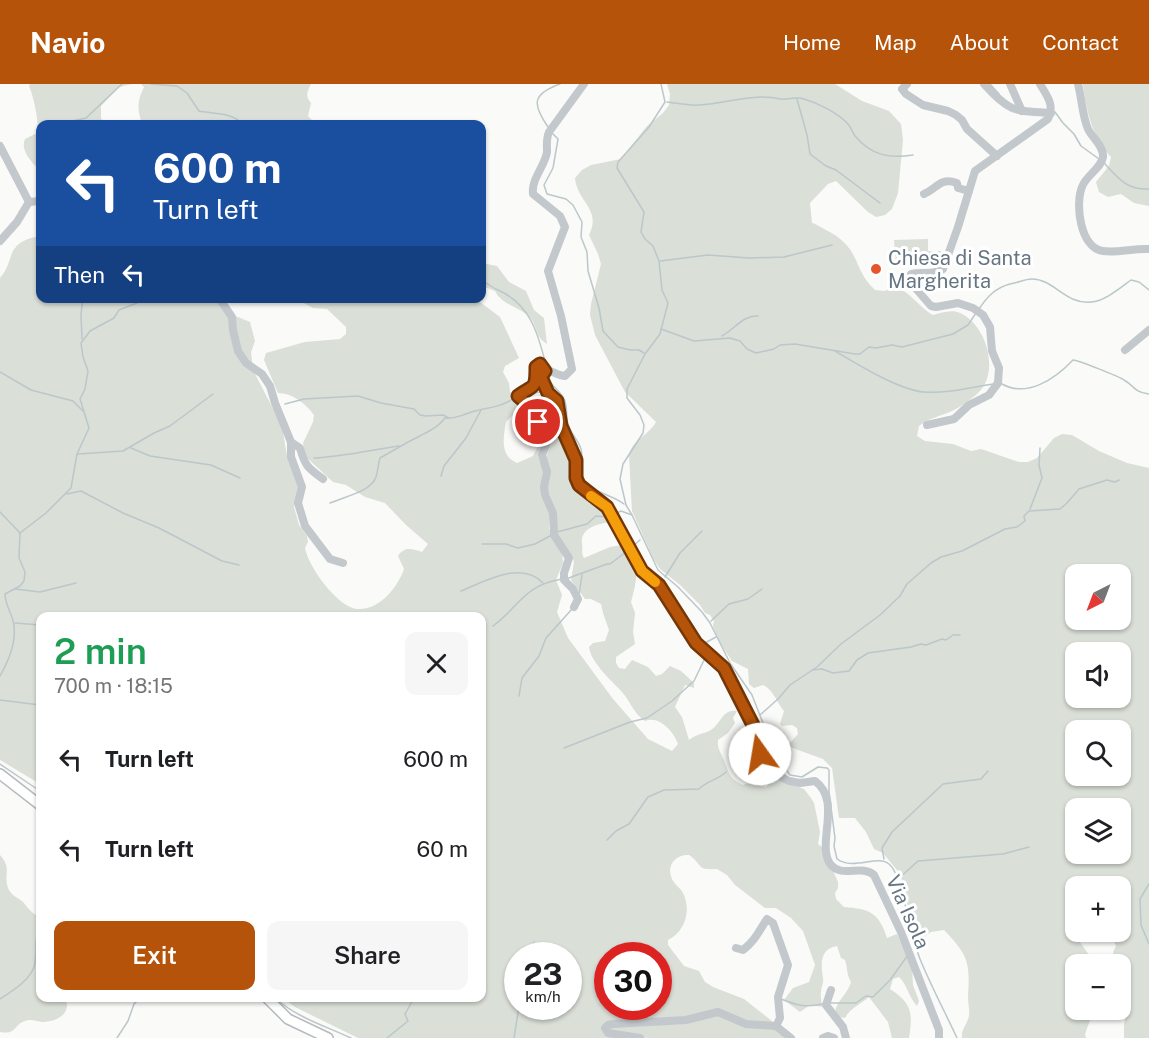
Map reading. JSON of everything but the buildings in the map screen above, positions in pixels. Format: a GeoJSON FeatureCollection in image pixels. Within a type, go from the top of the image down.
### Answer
{"type":"FeatureCollection","features":[{"type":"Feature","properties":{"kind":"main road"},"geometry":{"type":"LineString","coordinates":[[0,774],[36,802]]}},
{"type":"Feature","properties":{"kind":"main road"},"geometry":{"type":"LineString","coordinates":[[271,1002],[288,1018],[328,1038]]}},
{"type":"Feature","properties":{"kind":"street"},"geometry":{"type":"LineString","coordinates":[[574,607],[578,599],[573,589],[564,580],[569,558],[554,536],[553,513],[545,495],[547,472],[542,455],[546,445],[544,436],[531,407],[518,396],[534,387],[538,364],[545,371],[550,370],[560,376],[565,376],[572,369],[561,316],[548,271],[565,227],[560,216],[533,194],[532,187],[547,153],[546,139],[549,132],[584,84]]}},
{"type":"Feature","properties":{"kind":"street"},"geometry":{"type":"LineString","coordinates":[[907,84],[902,88],[906,94],[923,105],[956,115],[967,129],[997,156]]}},
{"type":"Feature","properties":{"kind":"street"},"geometry":{"type":"LineString","coordinates":[[984,84],[1006,107],[1022,111],[1051,113]]}},
{"type":"Feature","properties":{"kind":"street"},"geometry":{"type":"LineString","coordinates":[[1011,84],[1022,111]]}},
{"type":"Feature","properties":{"kind":"street"},"geometry":{"type":"LineString","coordinates":[[927,425],[954,419],[969,405],[989,394],[998,383],[999,368],[992,351],[990,327],[983,315],[973,308],[958,303],[936,308],[931,306],[911,283],[910,277],[911,274],[920,272],[940,272],[947,262],[976,170],[1043,125],[1051,113],[1049,99],[1040,84]]}},
{"type":"Feature","properties":{"kind":"street"},"geometry":{"type":"LineString","coordinates":[[1078,84],[1085,123],[1102,149],[1101,161],[1082,187],[1080,213],[1086,238],[1094,247],[1103,251],[1149,249]]}},
{"type":"Feature","properties":{"kind":"street"},"geometry":{"type":"LineString","coordinates":[[0,146],[29,202]]}},
{"type":"Feature","properties":{"kind":"street"},"geometry":{"type":"LineString","coordinates":[[924,194],[942,181],[954,181],[958,188],[969,191]]}},
{"type":"Feature","properties":{"kind":"street"},"geometry":{"type":"LineString","coordinates":[[29,202],[36,201]]}},
{"type":"Feature","properties":{"kind":"street"},"geometry":{"type":"LineString","coordinates":[[0,241],[17,222],[29,202]]}},
{"type":"Feature","properties":{"kind":"street"},"geometry":{"type":"LineString","coordinates":[[222,303],[232,317],[232,330],[238,351],[246,363],[262,374],[270,386],[291,442],[291,457],[302,487],[298,503],[305,526],[330,559],[343,563]]}},
{"type":"Feature","properties":{"kind":"street"},"geometry":{"type":"LineString","coordinates":[[1125,350],[1149,330]]}},
{"type":"Feature","properties":{"kind":"street","name":"Via Isola"},"geometry":{"type":"LineString","coordinates":[[545,371],[541,377],[544,386],[557,401],[561,426],[576,460],[576,478],[579,485],[607,507],[642,571],[659,585],[696,643],[724,668],[754,727],[763,762],[782,778],[795,783],[815,781],[824,790],[828,817],[826,854],[829,861],[837,869],[866,870],[874,875],[907,947],[939,1030],[939,1038]]}},
{"type":"Feature","properties":{"kind":"street"},"geometry":{"type":"LineString","coordinates":[[291,442],[300,448],[304,463],[308,468],[323,479]]}},
{"type":"Feature","properties":{"kind":"street"},"geometry":{"type":"LineString","coordinates":[[736,948],[743,950],[750,945],[766,919],[773,923],[788,965],[778,997],[780,1018],[776,1026]]}},
{"type":"Feature","properties":{"kind":"street"},"geometry":{"type":"LineString","coordinates":[[831,990],[826,1005],[843,1027],[846,1038]]}},
{"type":"Feature","properties":{"kind":"street"},"geometry":{"type":"LineString","coordinates":[[640,1038],[608,1033],[605,1028],[614,1024],[686,1020],[718,1012],[746,1024],[776,1026],[791,1038]]}},
{"type":"Feature","properties":{"kind":"street"},"geometry":{"type":"LineString","coordinates":[[823,1038],[828,1035],[834,1038]]}},
{"type":"Feature","properties":{"kind":"shaded area"},"geometry":{"type":"Polygon","coordinates":[[[30,84],[132,84],[119,87],[101,106],[103,120],[38,120],[30,84]]]}},
{"type":"Feature","properties":{"kind":"shaded area"},"geometry":{"type":"Polygon","coordinates":[[[141,84],[311,84],[307,94],[311,103],[308,116],[312,120],[141,120],[139,101],[144,87],[141,84]]]}},
{"type":"Feature","properties":{"kind":"shaded area"},"geometry":{"type":"Polygon","coordinates":[[[667,84],[835,84],[862,101],[889,111],[901,124],[903,140],[898,193],[892,209],[885,215],[876,217],[836,181],[828,184],[810,203],[812,223],[839,238],[846,245],[875,290],[885,291],[892,286],[898,288],[933,315],[950,311],[960,313],[977,327],[983,337],[987,349],[989,372],[979,392],[963,405],[919,426],[917,436],[925,441],[953,444],[971,451],[981,449],[1019,462],[1028,462],[1037,458],[1054,438],[1062,434],[1072,435],[1099,451],[1127,463],[1149,468],[1149,1038],[1124,1038],[1125,1020],[1131,1020],[1131,954],[1114,954],[1113,952],[1116,946],[1115,942],[1131,942],[1131,876],[1065,876],[1065,942],[1080,942],[1088,954],[1065,954],[1065,1020],[1090,1020],[1085,1034],[1086,1038],[962,1038],[969,1014],[969,976],[966,960],[959,947],[944,930],[931,932],[920,940],[917,939],[912,915],[905,899],[901,875],[883,853],[874,849],[866,832],[855,818],[839,818],[832,768],[823,759],[790,747],[789,744],[798,734],[797,728],[780,724],[784,711],[772,693],[763,685],[754,688],[749,684],[748,669],[732,661],[718,640],[713,626],[714,621],[710,615],[705,613],[680,585],[660,569],[653,558],[632,511],[629,455],[637,441],[656,422],[625,392],[595,335],[590,315],[601,264],[589,235],[593,218],[575,178],[591,165],[621,159],[647,126],[669,105],[670,94],[667,84]]]}},
{"type":"Feature","properties":{"kind":"shaded area"},"geometry":{"type":"Polygon","coordinates":[[[1083,84],[1149,84],[1149,206],[1134,203],[1121,194],[1108,197],[1099,192],[1096,182],[1109,166],[1111,157],[1099,141],[1091,123],[1083,84]]]}},
{"type":"Feature","properties":{"kind":"shaded area"},"geometry":{"type":"Polygon","coordinates":[[[36,134],[36,166],[24,148],[25,139],[36,134]]]}},
{"type":"Feature","properties":{"kind":"shaded area"},"geometry":{"type":"Polygon","coordinates":[[[36,237],[36,303],[220,303],[233,315],[250,322],[255,341],[251,352],[253,370],[282,426],[287,456],[299,484],[294,507],[299,525],[307,536],[308,542],[305,548],[307,556],[317,575],[333,594],[349,607],[357,609],[373,606],[392,590],[404,569],[398,556],[403,551],[409,549],[422,552],[428,544],[385,503],[365,497],[346,485],[333,482],[306,457],[303,443],[314,415],[298,400],[278,393],[264,360],[266,353],[305,342],[340,339],[346,334],[346,327],[327,309],[313,308],[304,303],[481,303],[500,317],[519,358],[505,366],[503,372],[509,383],[510,392],[526,405],[524,411],[515,413],[506,422],[505,451],[517,463],[533,456],[538,446],[541,447],[538,456],[543,470],[541,495],[550,514],[549,529],[562,551],[563,563],[556,580],[562,595],[557,612],[568,638],[613,699],[648,739],[672,751],[678,744],[673,734],[661,722],[645,721],[641,718],[591,653],[589,647],[593,643],[605,641],[609,630],[601,604],[585,599],[571,580],[574,562],[557,536],[548,494],[546,459],[552,436],[548,419],[555,410],[561,436],[571,460],[575,486],[582,496],[602,508],[611,522],[590,528],[584,534],[582,553],[584,558],[610,547],[622,545],[635,567],[636,579],[631,602],[635,613],[633,632],[635,644],[616,657],[616,663],[619,668],[625,669],[632,660],[648,667],[656,676],[662,674],[670,666],[681,671],[694,683],[694,688],[685,685],[675,707],[682,717],[689,740],[711,730],[728,712],[737,711],[733,718],[735,723],[728,733],[718,740],[719,749],[732,778],[743,785],[748,783],[766,787],[772,777],[804,789],[814,803],[820,832],[818,844],[823,848],[838,882],[836,899],[844,907],[860,909],[876,917],[887,938],[897,934],[912,967],[913,985],[919,1001],[917,1006],[899,977],[893,979],[890,989],[903,999],[909,1009],[911,1022],[909,1038],[892,1038],[888,1022],[869,997],[845,1018],[835,1013],[851,982],[845,960],[841,958],[837,946],[827,950],[822,958],[822,1007],[810,1005],[800,1012],[784,1000],[793,988],[809,982],[815,965],[803,931],[791,918],[776,908],[765,908],[735,885],[727,875],[717,869],[702,868],[689,855],[677,858],[670,868],[674,882],[685,898],[687,912],[683,925],[668,942],[594,942],[594,1020],[672,1020],[672,950],[684,966],[699,971],[705,982],[744,999],[772,1021],[770,1026],[786,1038],[358,1038],[288,1002],[486,1002],[486,612],[36,612],[36,782],[0,760],[0,278],[15,249],[25,240],[36,237]]]}},
{"type":"Feature","properties":{"kind":"shaded area"},"geometry":{"type":"Polygon","coordinates":[[[928,239],[928,251],[941,251],[941,261],[896,263],[894,240],[928,239]]]}},
{"type":"Feature","properties":{"kind":"shaded area"},"geometry":{"type":"Polygon","coordinates":[[[486,264],[497,266],[509,282],[526,291],[534,310],[544,318],[547,344],[539,336],[532,320],[502,300],[495,291],[486,288],[486,264]]]}},
{"type":"Feature","properties":{"kind":"shaded area"},"geometry":{"type":"Polygon","coordinates":[[[0,855],[6,864],[6,881],[9,890],[36,915],[36,1002],[67,1002],[67,1008],[63,1015],[55,1020],[44,1022],[28,1020],[12,1031],[0,1032],[0,855]]]}},
{"type":"Feature","properties":{"kind":"waterway"},"geometry":{"type":"LineString","coordinates":[[77,120],[86,118],[122,84]]}},
{"type":"Feature","properties":{"kind":"waterway"},"geometry":{"type":"LineString","coordinates":[[151,84],[177,86],[187,93],[199,111],[228,115],[238,120]]}},
{"type":"Feature","properties":{"kind":"waterway"},"geometry":{"type":"LineString","coordinates":[[548,127],[539,112],[538,101],[544,92],[560,84]]}},
{"type":"Feature","properties":{"kind":"waterway"},"geometry":{"type":"LineString","coordinates":[[661,84],[665,102],[649,127],[618,162],[617,168],[644,212],[641,232],[653,246],[659,261],[662,290],[668,303],[660,334],[645,354],[627,389],[627,398],[640,415],[644,425],[643,433],[623,464],[620,479],[626,505],[658,570],[678,587],[710,623],[730,663],[752,695],[775,754],[790,775],[802,777],[818,767],[829,770],[829,792],[837,859],[851,863],[884,861],[892,867],[920,959],[957,1038]]}},
{"type":"Feature","properties":{"kind":"waterway"},"geometry":{"type":"LineString","coordinates":[[990,84],[999,94]]}},
{"type":"Feature","properties":{"kind":"waterway"},"geometry":{"type":"LineString","coordinates":[[667,102],[695,105],[759,97],[801,98],[839,116],[867,148],[888,156],[913,155]]}},
{"type":"Feature","properties":{"kind":"waterway"},"geometry":{"type":"LineString","coordinates":[[797,99],[810,154],[826,166],[836,170],[880,203]]}},
{"type":"Feature","properties":{"kind":"waterway"},"geometry":{"type":"LineString","coordinates":[[1055,112],[1081,146],[1099,159]]}},
{"type":"Feature","properties":{"kind":"waterway"},"geometry":{"type":"LineString","coordinates":[[552,133],[558,139],[553,168],[544,185],[547,194],[566,199],[573,205],[582,222],[581,237],[587,252],[588,271],[603,331],[618,347],[644,353]]}},
{"type":"Feature","properties":{"kind":"waterway"},"geometry":{"type":"LineString","coordinates":[[1105,164],[1119,179],[1129,185],[1149,189]]}},
{"type":"Feature","properties":{"kind":"waterway"},"geometry":{"type":"LineString","coordinates":[[660,261],[708,255],[749,258],[784,257],[832,245]]}},
{"type":"Feature","properties":{"kind":"waterway"},"geometry":{"type":"LineString","coordinates":[[979,309],[988,297],[1000,288],[1029,279],[1047,283],[1074,300],[1082,302],[1102,299],[1131,280],[1139,282],[1149,290]]}},
{"type":"Feature","properties":{"kind":"waterway"},"geometry":{"type":"LineString","coordinates":[[486,283],[509,296],[525,311],[536,331],[546,365]]}},
{"type":"Feature","properties":{"kind":"waterway"},"geometry":{"type":"LineString","coordinates":[[82,303],[82,339]]}},
{"type":"Feature","properties":{"kind":"waterway"},"geometry":{"type":"LineString","coordinates":[[20,533],[46,513],[71,488],[77,454],[89,428],[80,399],[85,389],[88,371],[81,343],[90,331],[114,318],[119,310],[137,303]]}},
{"type":"Feature","properties":{"kind":"waterway"},"geometry":{"type":"LineString","coordinates":[[661,329],[694,341],[730,338],[740,341],[747,349],[756,353],[774,349],[780,345],[795,344],[860,354],[869,347],[892,345],[902,347],[953,334],[968,325],[976,313]]}},
{"type":"Feature","properties":{"kind":"waterway"},"geometry":{"type":"LineString","coordinates":[[722,336],[743,320],[758,316]]}},
{"type":"Feature","properties":{"kind":"waterway"},"geometry":{"type":"LineString","coordinates":[[835,351],[878,376],[914,390],[941,392],[994,384]]}},
{"type":"Feature","properties":{"kind":"waterway"},"geometry":{"type":"LineString","coordinates":[[1002,384],[1011,388],[1031,388],[1049,380],[1073,360],[1114,375],[1137,390],[1149,394]]}},
{"type":"Feature","properties":{"kind":"waterway"},"geometry":{"type":"LineString","coordinates":[[0,372],[31,390],[73,401],[83,411]]}},
{"type":"Feature","properties":{"kind":"waterway"},"geometry":{"type":"LineString","coordinates":[[547,376],[565,400],[568,424],[581,449],[582,474],[585,481],[593,488],[624,504]]}},
{"type":"Feature","properties":{"kind":"waterway"},"geometry":{"type":"LineString","coordinates":[[526,395],[544,391]]}},
{"type":"Feature","properties":{"kind":"waterway"},"geometry":{"type":"LineString","coordinates":[[78,454],[123,451],[170,426],[213,394]]}},
{"type":"Feature","properties":{"kind":"waterway"},"geometry":{"type":"LineString","coordinates":[[285,404],[304,399],[358,396],[414,409],[420,415],[443,415],[449,418]]}},
{"type":"Feature","properties":{"kind":"waterway"},"geometry":{"type":"LineString","coordinates":[[330,503],[369,487],[376,477],[380,458],[433,429],[445,418],[455,418],[498,406],[515,397]]}},
{"type":"Feature","properties":{"kind":"waterway"},"geometry":{"type":"LineString","coordinates":[[441,476],[444,466],[466,438],[481,410]]}},
{"type":"Feature","properties":{"kind":"waterway"},"geometry":{"type":"LineString","coordinates":[[314,458],[399,446]]}},
{"type":"Feature","properties":{"kind":"waterway"},"geometry":{"type":"LineString","coordinates":[[131,448],[150,456],[211,465],[240,478]]}},
{"type":"Feature","properties":{"kind":"waterway"},"geometry":{"type":"LineString","coordinates":[[1030,509],[1042,478],[1039,465],[1040,448]]}},
{"type":"Feature","properties":{"kind":"waterway"},"geometry":{"type":"LineString","coordinates":[[760,715],[790,685],[817,667],[841,644],[880,615],[900,596],[907,584],[931,563],[941,557],[962,551],[1005,529],[1017,527],[1025,521],[1024,516],[1029,511],[1060,509],[1079,489],[1107,480],[1115,482],[1119,480]]}},
{"type":"Feature","properties":{"kind":"waterway"},"geometry":{"type":"LineString","coordinates":[[67,494],[81,491],[222,561],[239,565]]}},
{"type":"Feature","properties":{"kind":"waterway"},"geometry":{"type":"LineString","coordinates":[[615,514],[621,511],[632,515]]}},
{"type":"Feature","properties":{"kind":"waterway"},"geometry":{"type":"LineString","coordinates":[[0,512],[20,533],[19,558],[25,572],[24,581],[20,586],[5,594],[13,622],[14,639],[0,676]]}},
{"type":"Feature","properties":{"kind":"waterway"},"geometry":{"type":"LineString","coordinates":[[557,532],[587,524],[596,516],[608,517]]}},
{"type":"Feature","properties":{"kind":"waterway"},"geometry":{"type":"LineString","coordinates":[[665,577],[680,553],[702,531]]}},
{"type":"Feature","properties":{"kind":"waterway"},"geometry":{"type":"LineString","coordinates":[[482,544],[506,544],[518,548],[535,544],[550,536]]}},
{"type":"Feature","properties":{"kind":"waterway"},"geometry":{"type":"LineString","coordinates":[[632,547],[640,540]]}},
{"type":"Feature","properties":{"kind":"waterway"},"geometry":{"type":"LineString","coordinates":[[566,579],[610,564],[626,552]]}},
{"type":"Feature","properties":{"kind":"waterway"},"geometry":{"type":"LineString","coordinates":[[461,591],[492,578],[514,573],[534,576],[543,583]]}},
{"type":"Feature","properties":{"kind":"waterway"},"geometry":{"type":"LineString","coordinates":[[579,594],[582,575]]}},
{"type":"Feature","properties":{"kind":"waterway"},"geometry":{"type":"LineString","coordinates":[[493,626],[530,591],[562,579]]}},
{"type":"Feature","properties":{"kind":"waterway"},"geometry":{"type":"LineString","coordinates":[[15,589],[40,592],[76,583]]}},
{"type":"Feature","properties":{"kind":"waterway"},"geometry":{"type":"LineString","coordinates":[[711,621],[729,604],[748,599],[762,589]]}},
{"type":"Feature","properties":{"kind":"waterway"},"geometry":{"type":"LineString","coordinates":[[519,696],[522,678],[539,656],[546,638],[572,609]]}},
{"type":"Feature","properties":{"kind":"waterway"},"geometry":{"type":"LineString","coordinates":[[15,623],[36,625]]}},
{"type":"Feature","properties":{"kind":"waterway"},"geometry":{"type":"LineString","coordinates":[[812,670],[822,669],[833,673],[849,671],[857,660],[868,653],[926,645],[942,639],[946,640],[953,635],[960,635]]}},
{"type":"Feature","properties":{"kind":"waterway"},"geometry":{"type":"LineString","coordinates":[[708,649],[705,643],[716,637]]}},
{"type":"Feature","properties":{"kind":"waterway"},"geometry":{"type":"LineString","coordinates":[[564,748],[630,722],[647,718],[672,701],[694,681],[706,656]]}},
{"type":"Feature","properties":{"kind":"waterway"},"geometry":{"type":"LineString","coordinates":[[0,700],[36,704]]}},
{"type":"Feature","properties":{"kind":"waterway"},"geometry":{"type":"LineString","coordinates":[[0,764],[36,788]]}},
{"type":"Feature","properties":{"kind":"waterway"},"geometry":{"type":"LineString","coordinates":[[884,859],[882,848],[892,832],[943,784],[981,779],[988,771]]}},
{"type":"Feature","properties":{"kind":"waterway"},"geometry":{"type":"LineString","coordinates":[[607,840],[616,831],[629,824],[648,797],[664,790],[699,789],[726,772]]}},
{"type":"Feature","properties":{"kind":"waterway"},"geometry":{"type":"LineString","coordinates":[[897,880],[918,861],[1003,854],[1029,847]]}},
{"type":"Feature","properties":{"kind":"waterway"},"geometry":{"type":"LineString","coordinates":[[1149,884],[1140,899],[1141,925],[1149,944]]}},
{"type":"Feature","properties":{"kind":"waterway"},"geometry":{"type":"LineString","coordinates":[[0,999],[20,985],[32,972],[36,950]]}},
{"type":"Feature","properties":{"kind":"waterway"},"geometry":{"type":"LineString","coordinates":[[830,1003],[856,1003],[866,996],[873,997],[890,980],[908,955]]}},
{"type":"Feature","properties":{"kind":"waterway"},"geometry":{"type":"LineString","coordinates":[[781,999],[801,1005],[822,1004]]}},
{"type":"Feature","properties":{"kind":"waterway"},"geometry":{"type":"LineString","coordinates":[[117,1038],[136,1002]]}},
{"type":"Feature","properties":{"kind":"waterway"},"geometry":{"type":"LineString","coordinates":[[280,1002],[301,1016],[351,1038]]}},
{"type":"Feature","properties":{"kind":"waterway"},"geometry":{"type":"LineString","coordinates":[[387,1038],[408,1021],[405,1014],[412,1002]]}},
{"type":"Feature","properties":{"kind":"waterway"},"geometry":{"type":"LineString","coordinates":[[514,1038],[517,1020]]}},
{"type":"Feature","properties":{"kind":"slow traffic"},"geometry":{"type":"LineString","coordinates":[[591,496],[607,507],[642,571],[655,582]]}},
{"type":"Feature","properties":{"kind":"place","name":"Chiesa di Santa Margherita"},"geometry":{"type":"Point","coordinates":[876,269]}},
{"type":"Feature","properties":{"kind":"route"},"geometry":{"type":"LineString","coordinates":[[538,422],[528,403],[518,396],[519,393],[534,387],[536,367],[540,364],[545,371],[541,377],[544,386],[557,401],[561,426],[576,460],[576,478],[579,485],[607,507],[642,571],[659,585],[696,643],[719,662],[730,676],[754,727],[760,754]]}}]}
